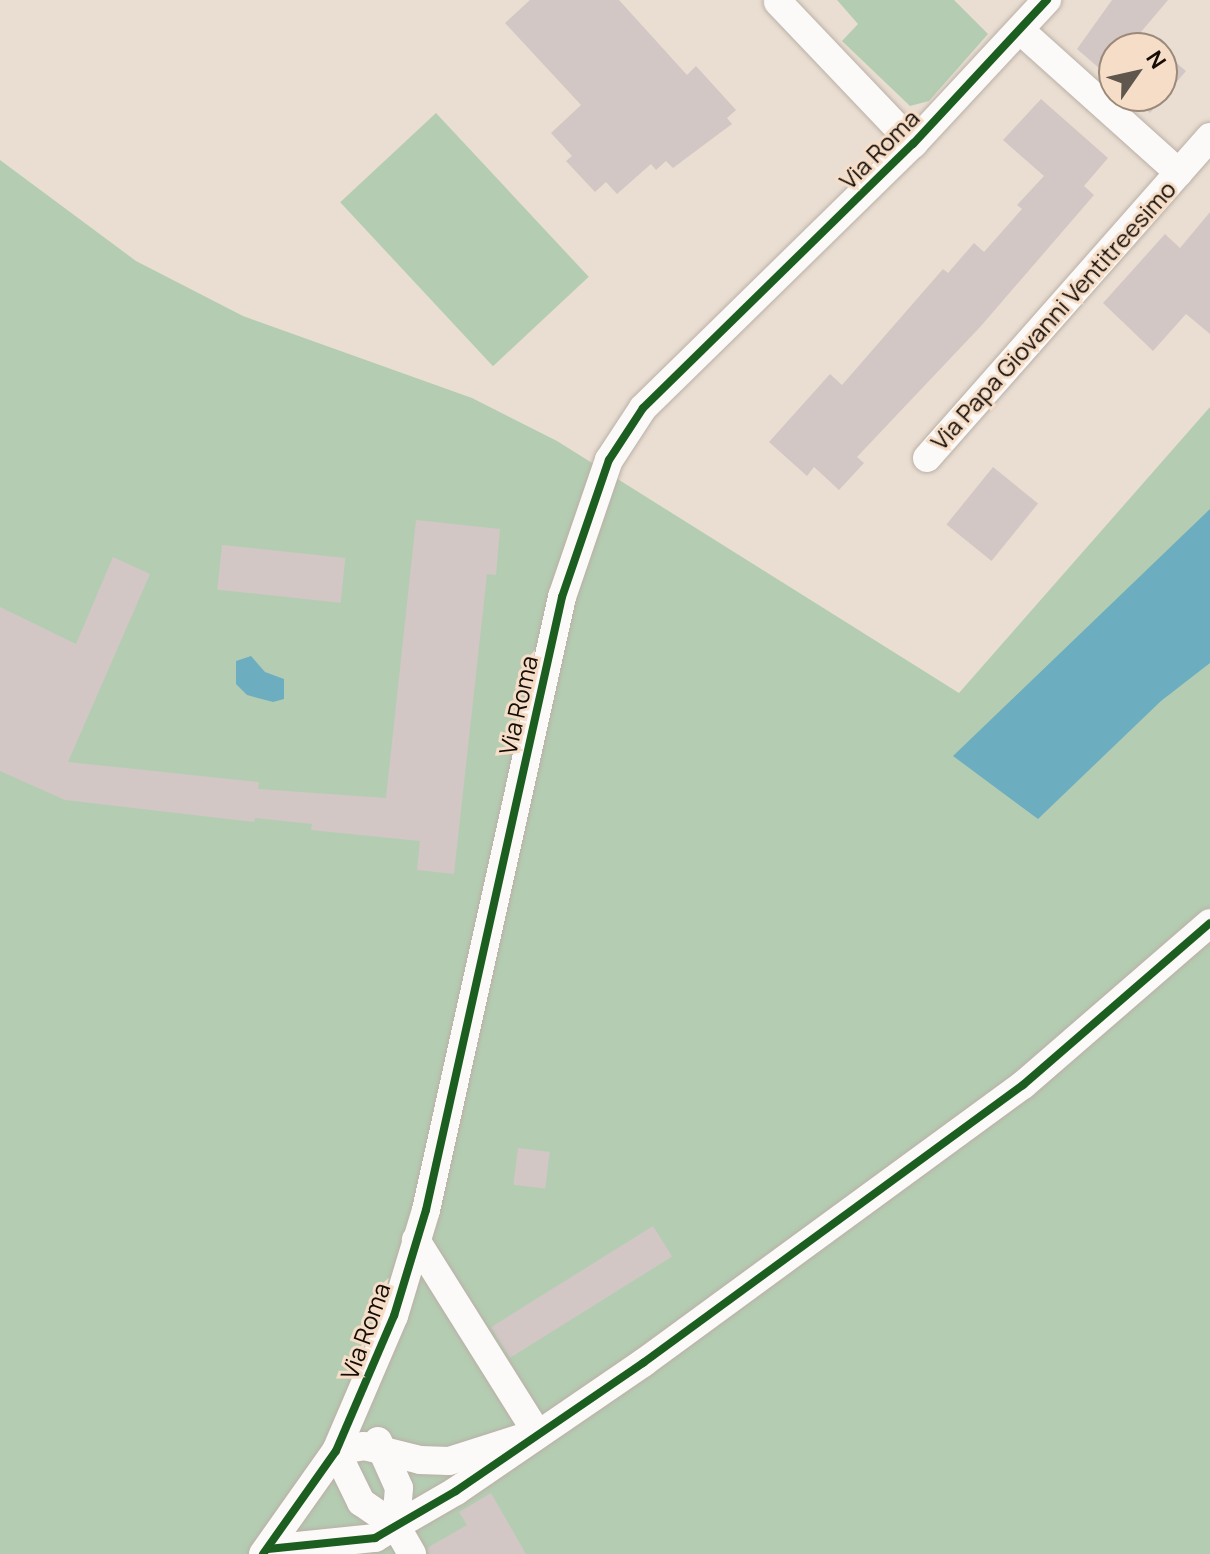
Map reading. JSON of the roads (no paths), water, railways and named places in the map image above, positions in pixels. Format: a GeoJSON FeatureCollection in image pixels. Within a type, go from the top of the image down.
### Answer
{"type":"FeatureCollection","features":[{"type":"Feature","properties":{"kind":"street","name":"Via Roma"},"geometry":{"type":"LineString","coordinates":[[266,1551],[336,1451],[361,1400],[416,1240],[562,597],[609,460],[643,408],[913,144],[1047,0]]}},
{"type":"Feature","properties":{"kind":"street"},"geometry":{"type":"LineString","coordinates":[[778,2],[913,144]]}},
{"type":"Feature","properties":{"kind":"street","name":"Via Papa Giovanni Ventitreesimo"},"geometry":{"type":"LineString","coordinates":[[1021,31],[1179,173]]}},
{"type":"Feature","properties":{"kind":"street","name":"Via Papa Giovanni Ventitreesimo"},"geometry":{"type":"LineString","coordinates":[[927,458],[1210,137]]}},
{"type":"Feature","properties":{"kind":"street"},"geometry":{"type":"LineString","coordinates":[[266,1551],[375,1538],[643,1363],[1023,1085],[1210,923]]}},
{"type":"Feature","properties":{"kind":"street"},"geometry":{"type":"LineString","coordinates":[[416,1240],[537,1433]]}},
{"type":"Feature","properties":{"kind":"street"},"geometry":{"type":"LineString","coordinates":[[361,1400],[367,1425],[385,1451],[399,1488],[396,1526]]}},
{"type":"Feature","properties":{"kind":"street"},"geometry":{"type":"LineString","coordinates":[[412,1554],[396,1526],[361,1502],[336,1451],[364,1446],[449,1461],[537,1433]]}},
{"type":"Feature","properties":{"kind":"water"},"geometry":{"type":"Polygon","coordinates":[[[1210,509],[1210,663],[1161,701],[1038,819],[953,756],[1210,509]]]}},
{"type":"Feature","properties":{"kind":"water"},"geometry":{"type":"Polygon","coordinates":[[[251,656],[265,672],[284,679],[284,699],[273,702],[247,695],[236,684],[236,661],[251,656]]]}}]}
